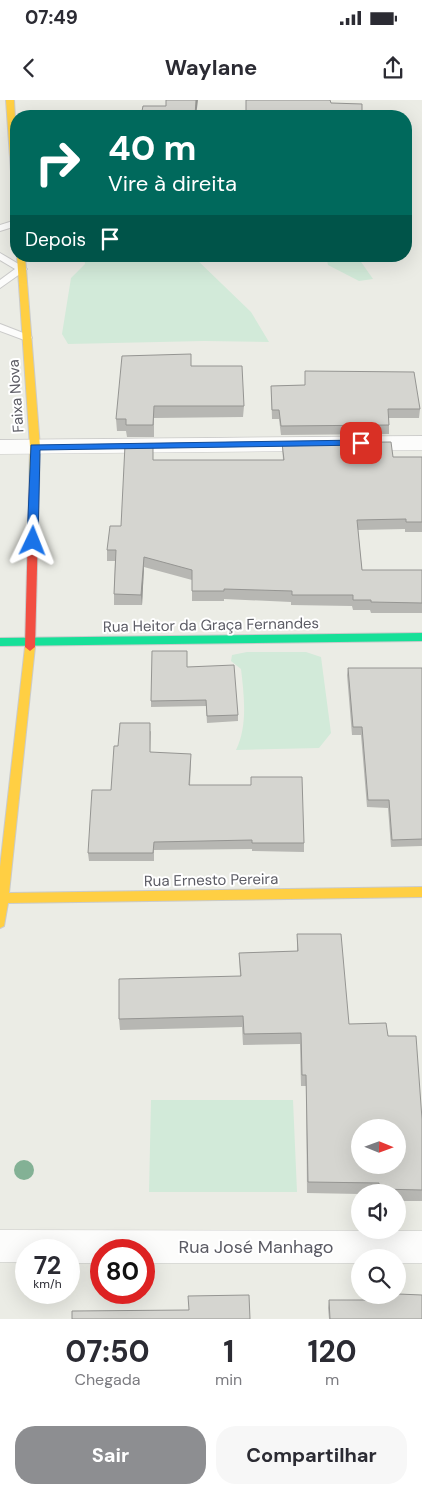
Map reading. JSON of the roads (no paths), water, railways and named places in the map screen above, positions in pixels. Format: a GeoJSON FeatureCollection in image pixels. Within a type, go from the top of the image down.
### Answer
{"type":"FeatureCollection","features":[{"type":"Feature","properties":{"kind":"main road","name":"Faixa Nova"},"geometry":{"type":"LineString","coordinates":[[0,923],[1,898],[30,642],[35,447],[21,262]]}},
{"type":"Feature","properties":{"kind":"main road","name":"Rua Heitor da Graça Fernandes"},"geometry":{"type":"LineString","coordinates":[[0,642],[422,637]]}},
{"type":"Feature","properties":{"kind":"main road","name":"Rua Ernesto Pereira"},"geometry":{"type":"LineString","coordinates":[[1,898],[422,892]]}},
{"type":"Feature","properties":{"kind":"street"},"geometry":{"type":"LineString","coordinates":[[0,447],[422,443]]}},
{"type":"Feature","properties":{"kind":"street","name":"Rua José Manhago"},"geometry":{"type":"LineString","coordinates":[[0,1246],[422,1247]]}},
{"type":"Feature","properties":{"kind":"lane"},"geometry":{"type":"LineString","coordinates":[[0,285],[22,269],[10,262]]}},
{"type":"Feature","properties":{"kind":"lane"},"geometry":{"type":"LineString","coordinates":[[0,327],[27,338]]}}]}
